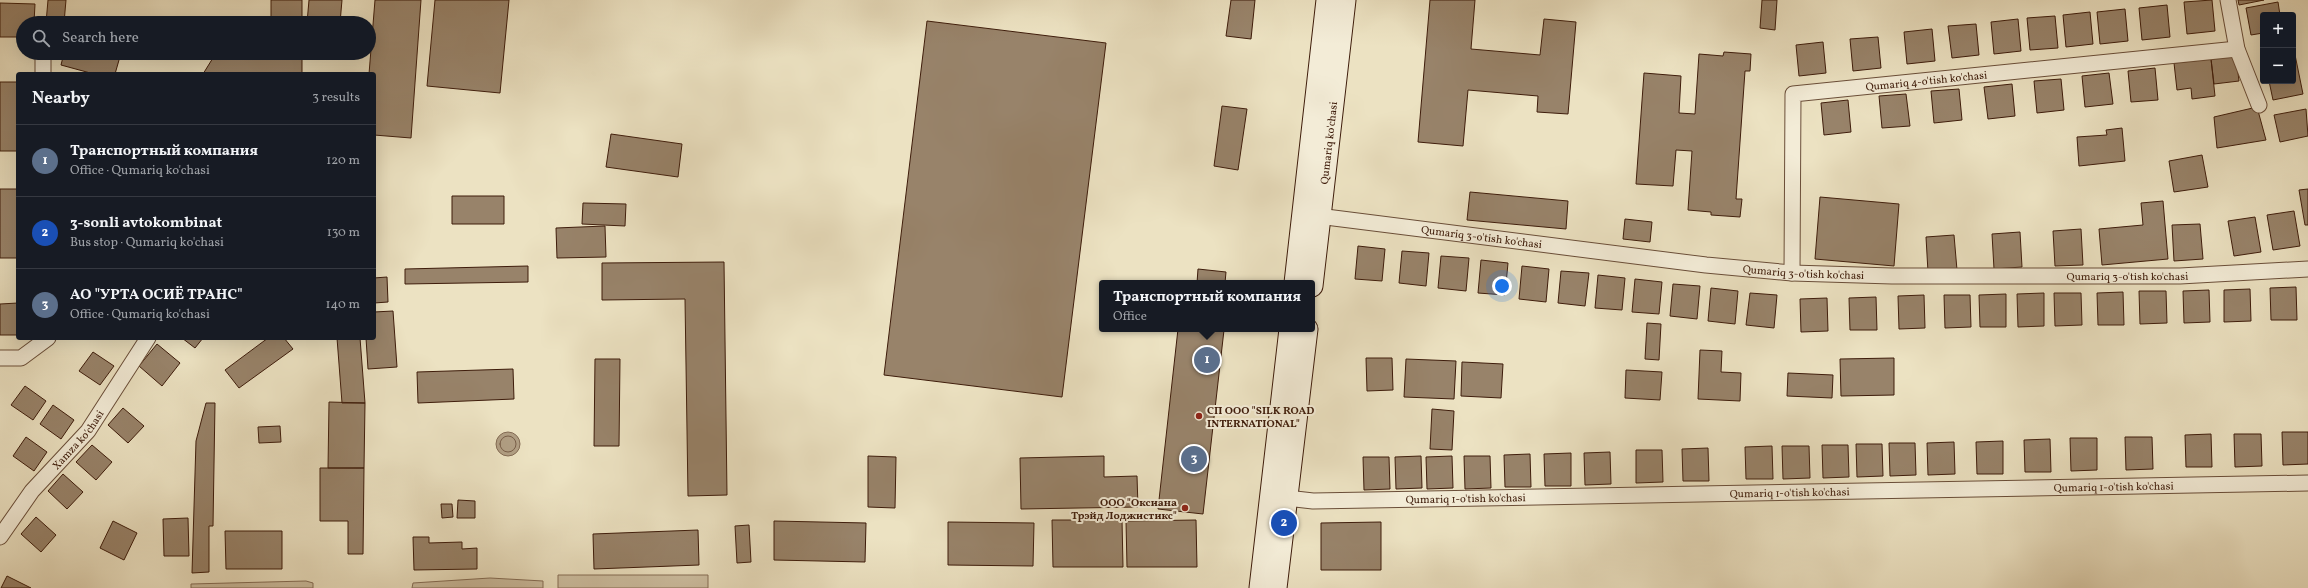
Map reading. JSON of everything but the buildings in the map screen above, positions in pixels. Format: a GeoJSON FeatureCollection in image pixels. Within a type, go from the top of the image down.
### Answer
{"type":"FeatureCollection","features":[{"type":"Feature","properties":{"kind":"main road","name":"Qumariq ko'chasi"},"geometry":{"type":"LineString","coordinates":[[1312,280],[1312,215],[1328,0]]}},
{"type":"Feature","properties":{"kind":"main road","name":"Qumariq ko'chasi"},"geometry":{"type":"LineString","coordinates":[[1296,280],[1312,215],[1345,0]]}},
{"type":"Feature","properties":{"kind":"main road"},"geometry":{"type":"LineString","coordinates":[[1276,588],[1279,497],[1290,332]]}},
{"type":"Feature","properties":{"kind":"main road"},"geometry":{"type":"LineString","coordinates":[[1260,588],[1279,497],[1306,332]]}},
{"type":"Feature","properties":{"kind":"street"},"geometry":{"type":"LineString","coordinates":[[2228,0],[2237,49],[2259,105]]}},
{"type":"Feature","properties":{"kind":"street","name":"Qumariq 4-o'tish ko'chasi"},"geometry":{"type":"LineString","coordinates":[[1792,272],[1793,94],[2237,49]]}},
{"type":"Feature","properties":{"kind":"street"},"geometry":{"type":"LineString","coordinates":[[43,60],[43,72]]}},
{"type":"Feature","properties":{"kind":"street","name":"Qumariq 3-o'tish ko'chasi"},"geometry":{"type":"LineString","coordinates":[[1312,215],[1706,264],[1792,272],[1892,276],[2180,276],[2308,269]]}},
{"type":"Feature","properties":{"kind":"street"},"geometry":{"type":"LineString","coordinates":[[0,358],[21,358],[45,340]]}},
{"type":"Feature","properties":{"kind":"street","name":"Xamza ko'chasi"},"geometry":{"type":"LineString","coordinates":[[0,537],[32,491],[88,431],[147,340]]}},
{"type":"Feature","properties":{"kind":"street","name":"Qumariq 1-o'tish ko'chasi"},"geometry":{"type":"LineString","coordinates":[[1279,497],[1313,501],[2308,482]]}},
{"type":"Feature","properties":{"kind":"shaded area"},"geometry":{"type":"Polygon","coordinates":[[[558,575],[708,575],[708,588],[558,588],[558,575]]]}},
{"type":"Feature","properties":{"kind":"shaded area"},"geometry":{"type":"Polygon","coordinates":[[[490,578],[543,581],[543,588],[412,588],[413,583],[490,578]]]}},
{"type":"Feature","properties":{"kind":"shaded area"},"geometry":{"type":"Polygon","coordinates":[[[306,581],[313,583],[313,588],[191,588],[191,584],[306,581]]]}},
{"type":"Feature","properties":{"kind":"water"},"geometry":{"type":"Polygon","coordinates":[[[508,432],[517,435],[520,444],[517,453],[508,456],[499,453],[496,444],[499,435],[508,432]]]}},
{"type":"Feature","properties":{"kind":"place","name":"Транспортный компания"},"geometry":{"type":"Point","coordinates":[1207,360]}},
{"type":"Feature","properties":{"kind":"place","name":"СП ООО \"SILK ROAD INTERNATIONAL\""},"geometry":{"type":"Point","coordinates":[1199,416]}},
{"type":"Feature","properties":{"kind":"place","name":"АО \"УРТА ОСИЁ ТРАНС\""},"geometry":{"type":"Point","coordinates":[1194,459]}},
{"type":"Feature","properties":{"kind":"place","name":"ООО \"Оксиана Трэйд Лоджистикс\""},"geometry":{"type":"Point","coordinates":[1185,508]}},
{"type":"Feature","properties":{"kind":"place","name":"3-sonli avtokombinat"},"geometry":{"type":"Point","coordinates":[1284,523]}}]}
